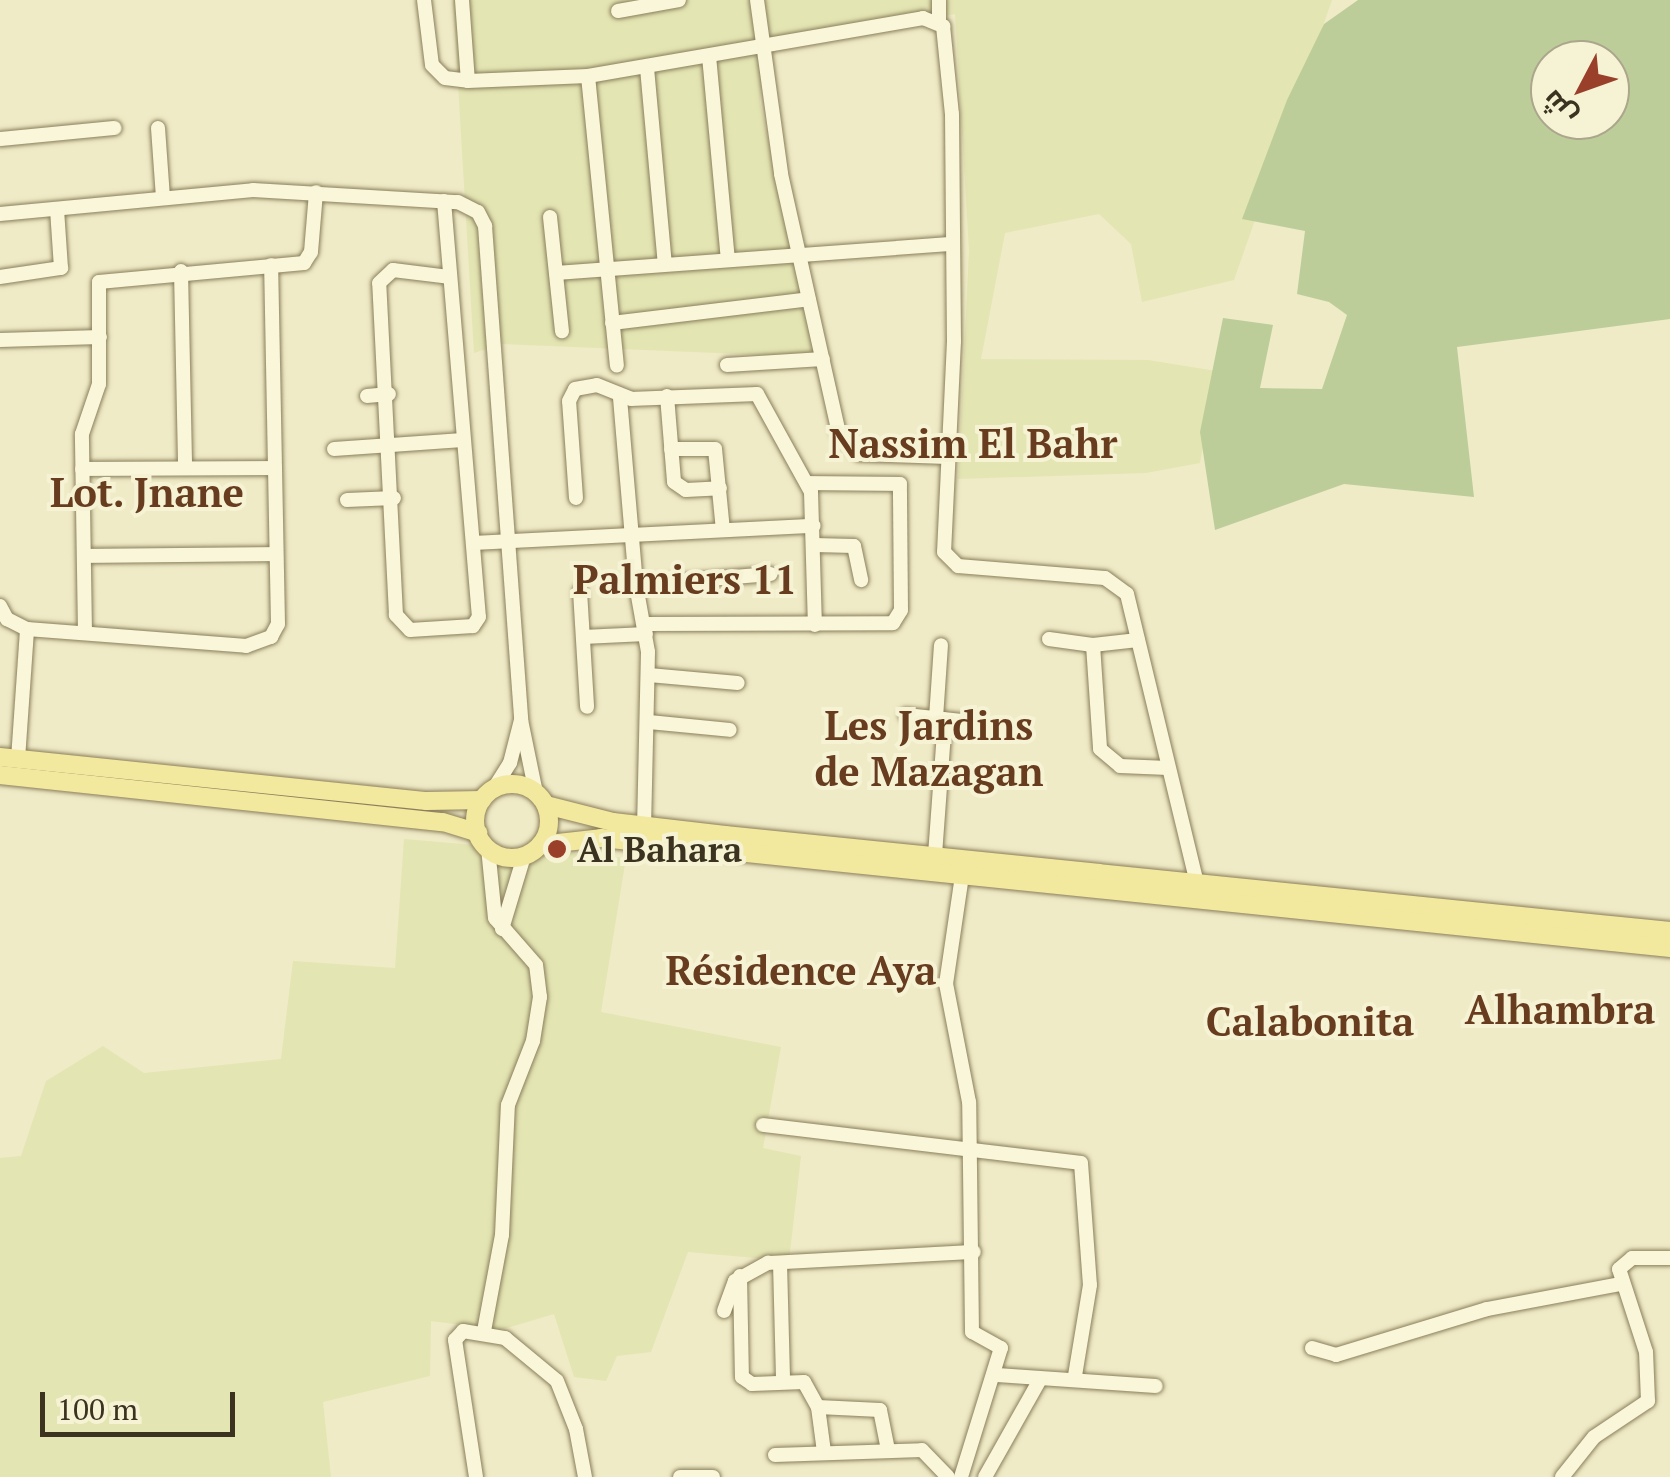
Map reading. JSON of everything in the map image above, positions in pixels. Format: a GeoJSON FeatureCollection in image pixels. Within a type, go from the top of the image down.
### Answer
{"type":"FeatureCollection","features":[{"type":"Feature","properties":{"kind":"main road"},"geometry":{"type":"LineString","coordinates":[[9,758],[427,801],[487,795],[515,784],[541,799],[644,825],[1670,931]]}},
{"type":"Feature","properties":{"kind":"main road"},"geometry":{"type":"LineString","coordinates":[[0,775],[443,822],[524,856],[540,845],[601,838],[1670,948]]}},
{"type":"Feature","properties":{"kind":"main road"},"geometry":{"type":"LineString","coordinates":[[483,841],[487,795]]}},
{"type":"Feature","properties":{"kind":"main road"},"geometry":{"type":"LineString","coordinates":[[540,845],[549,822],[541,799]]}},
{"type":"Feature","properties":{"kind":"street"},"geometry":{"type":"LineString","coordinates":[[424,0],[432,66],[445,78],[468,82],[588,76],[923,18],[939,22]]}},
{"type":"Feature","properties":{"kind":"street"},"geometry":{"type":"LineString","coordinates":[[462,0],[468,82]]}},
{"type":"Feature","properties":{"kind":"street"},"geometry":{"type":"LineString","coordinates":[[618,11],[679,0]]}},
{"type":"Feature","properties":{"kind":"street"},"geometry":{"type":"LineString","coordinates":[[756,0],[799,254],[839,433],[850,448],[948,457]]}},
{"type":"Feature","properties":{"kind":"street"},"geometry":{"type":"LineString","coordinates":[[939,0],[939,22],[949,57],[952,244],[943,547],[950,562],[1111,580],[1130,600],[1198,883]]}},
{"type":"Feature","properties":{"kind":"street"},"geometry":{"type":"LineString","coordinates":[[709,56],[728,260]]}},
{"type":"Feature","properties":{"kind":"street"},"geometry":{"type":"LineString","coordinates":[[647,68],[665,264]]}},
{"type":"Feature","properties":{"kind":"street"},"geometry":{"type":"LineString","coordinates":[[588,76],[616,366]]}},
{"type":"Feature","properties":{"kind":"street"},"geometry":{"type":"LineString","coordinates":[[0,139],[114,128]]}},
{"type":"Feature","properties":{"kind":"street"},"geometry":{"type":"LineString","coordinates":[[158,128],[163,198]]}},
{"type":"Feature","properties":{"kind":"street"},"geometry":{"type":"LineString","coordinates":[[85,634],[82,469],[84,426],[99,384],[101,279],[308,260],[316,192]]}},
{"type":"Feature","properties":{"kind":"street"},"geometry":{"type":"LineString","coordinates":[[0,214],[163,198],[316,192],[444,201],[473,207],[485,226],[521,720],[541,799]]}},
{"type":"Feature","properties":{"kind":"street"},"geometry":{"type":"LineString","coordinates":[[444,201],[473,543],[476,624],[406,628],[396,615],[392,445],[381,278],[393,270],[449,278]]}},
{"type":"Feature","properties":{"kind":"street"},"geometry":{"type":"LineString","coordinates":[[0,277],[61,268],[56,209]]}},
{"type":"Feature","properties":{"kind":"street"},"geometry":{"type":"LineString","coordinates":[[550,217],[562,332]]}},
{"type":"Feature","properties":{"kind":"street"},"geometry":{"type":"LineString","coordinates":[[556,274],[952,244]]}},
{"type":"Feature","properties":{"kind":"street"},"geometry":{"type":"LineString","coordinates":[[0,606],[7,619],[27,629],[85,634],[260,644],[278,624],[270,264]]}},
{"type":"Feature","properties":{"kind":"street"},"geometry":{"type":"LineString","coordinates":[[181,271],[185,468]]}},
{"type":"Feature","properties":{"kind":"street"},"geometry":{"type":"LineString","coordinates":[[612,323],[809,299]]}},
{"type":"Feature","properties":{"kind":"street"},"geometry":{"type":"LineString","coordinates":[[0,340],[100,337]]}},
{"type":"Feature","properties":{"kind":"street"},"geometry":{"type":"LineString","coordinates":[[727,366],[823,359]]}},
{"type":"Feature","properties":{"kind":"street"},"geometry":{"type":"LineString","coordinates":[[576,498],[572,393],[597,385],[620,398],[756,394],[808,484],[814,526],[815,624]]}},
{"type":"Feature","properties":{"kind":"street"},"geometry":{"type":"LineString","coordinates":[[367,396],[388,394]]}},
{"type":"Feature","properties":{"kind":"street"},"geometry":{"type":"LineString","coordinates":[[667,396],[677,486],[720,488]]}},
{"type":"Feature","properties":{"kind":"street"},"geometry":{"type":"LineString","coordinates":[[620,398],[636,585],[649,675],[644,825]]}},
{"type":"Feature","properties":{"kind":"street"},"geometry":{"type":"LineString","coordinates":[[334,449],[464,440]]}},
{"type":"Feature","properties":{"kind":"street"},"geometry":{"type":"LineString","coordinates":[[671,450],[713,447],[723,530]]}},
{"type":"Feature","properties":{"kind":"street"},"geometry":{"type":"LineString","coordinates":[[82,469],[275,468]]}},
{"type":"Feature","properties":{"kind":"street"},"geometry":{"type":"LineString","coordinates":[[583,637],[645,629],[889,625],[897,620],[902,490],[892,480],[808,484]]}},
{"type":"Feature","properties":{"kind":"street"},"geometry":{"type":"LineString","coordinates":[[347,500],[394,498]]}},
{"type":"Feature","properties":{"kind":"street"},"geometry":{"type":"LineString","coordinates":[[473,543],[814,526]]}},
{"type":"Feature","properties":{"kind":"street"},"geometry":{"type":"LineString","coordinates":[[814,545],[854,546],[862,580]]}},
{"type":"Feature","properties":{"kind":"street"},"geometry":{"type":"LineString","coordinates":[[84,556],[276,554]]}},
{"type":"Feature","properties":{"kind":"street"},"geometry":{"type":"LineString","coordinates":[[636,585],[771,574]]}},
{"type":"Feature","properties":{"kind":"street"},"geometry":{"type":"LineString","coordinates":[[580,590],[587,707]]}},
{"type":"Feature","properties":{"kind":"street"},"geometry":{"type":"LineString","coordinates":[[9,758],[27,629]]}},
{"type":"Feature","properties":{"kind":"street"},"geometry":{"type":"LineString","coordinates":[[1049,639],[1093,645],[1138,640]]}},
{"type":"Feature","properties":{"kind":"street"},"geometry":{"type":"LineString","coordinates":[[934,855],[941,645]]}},
{"type":"Feature","properties":{"kind":"street"},"geometry":{"type":"LineString","coordinates":[[1093,645],[1100,748],[1128,768],[1168,768]]}},
{"type":"Feature","properties":{"kind":"street"},"geometry":{"type":"LineString","coordinates":[[649,675],[738,683]]}},
{"type":"Feature","properties":{"kind":"street"},"geometry":{"type":"LineString","coordinates":[[906,715],[962,720]]}},
{"type":"Feature","properties":{"kind":"street"},"geometry":{"type":"LineString","coordinates":[[487,795],[510,763],[521,720]]}},
{"type":"Feature","properties":{"kind":"street"},"geometry":{"type":"LineString","coordinates":[[648,722],[730,730]]}},
{"type":"Feature","properties":{"kind":"street"},"geometry":{"type":"LineString","coordinates":[[483,841],[495,918],[536,965],[540,997],[533,1041],[510,1094],[502,1235],[484,1331]]}},
{"type":"Feature","properties":{"kind":"street"},"geometry":{"type":"LineString","coordinates":[[502,928],[524,856]]}},
{"type":"Feature","properties":{"kind":"street"},"geometry":{"type":"LineString","coordinates":[[962,875],[946,984],[968,1083],[974,1252],[972,1332],[999,1344],[997,1375],[962,1477]]}},
{"type":"Feature","properties":{"kind":"street"},"geometry":{"type":"LineString","coordinates":[[763,1125],[1082,1166],[1090,1285],[1075,1376]]}},
{"type":"Feature","properties":{"kind":"street"},"geometry":{"type":"LineString","coordinates":[[724,1311],[740,1276],[780,1263],[974,1252]]}},
{"type":"Feature","properties":{"kind":"street"},"geometry":{"type":"LineString","coordinates":[[1562,1477],[1594,1437],[1648,1402],[1646,1352],[1619,1268],[1627,1260],[1670,1258]]}},
{"type":"Feature","properties":{"kind":"street"},"geometry":{"type":"LineString","coordinates":[[780,1263],[783,1379]]}},
{"type":"Feature","properties":{"kind":"street"},"geometry":{"type":"LineString","coordinates":[[740,1276],[740,1374],[752,1384],[801,1380],[818,1407],[824,1452]]}},
{"type":"Feature","properties":{"kind":"street"},"geometry":{"type":"LineString","coordinates":[[1312,1348],[1336,1355],[1487,1309],[1622,1284]]}},
{"type":"Feature","properties":{"kind":"street"},"geometry":{"type":"LineString","coordinates":[[476,1477],[455,1340],[462,1331],[484,1331],[518,1346],[557,1381],[576,1429],[585,1477]]}},
{"type":"Feature","properties":{"kind":"street"},"geometry":{"type":"LineString","coordinates":[[997,1375],[1039,1381],[1075,1376],[1156,1386]]}},
{"type":"Feature","properties":{"kind":"street"},"geometry":{"type":"LineString","coordinates":[[986,1477],[1039,1381]]}},
{"type":"Feature","properties":{"kind":"street"},"geometry":{"type":"LineString","coordinates":[[818,1407],[877,1408],[888,1450]]}},
{"type":"Feature","properties":{"kind":"street"},"geometry":{"type":"LineString","coordinates":[[775,1454],[922,1450],[948,1477]]}},
{"type":"Feature","properties":{"kind":"street"},"geometry":{"type":"LineString","coordinates":[[680,1477],[713,1477]]}},
{"type":"Feature","properties":{"kind":"green space"},"geometry":{"type":"Polygon","coordinates":[[[453,0],[1332,0],[1234,280],[1142,302],[1131,244],[1099,214],[1005,233],[981,359],[1148,360],[1216,371],[1200,463],[1146,473],[958,479],[969,251],[955,14],[763,51],[760,102],[815,357],[501,344],[474,353],[453,0]]]}},
{"type":"Feature","properties":{"kind":"green space"},"geometry":{"type":"Polygon","coordinates":[[[1358,0],[1670,0],[1670,319],[1457,347],[1474,497],[1344,484],[1215,530],[1200,432],[1223,318],[1273,325],[1260,388],[1322,389],[1347,315],[1329,302],[1297,294],[1305,231],[1242,219],[1287,100],[1324,24],[1358,0]]]}},
{"type":"Feature","properties":{"kind":"green space"},"geometry":{"type":"Polygon","coordinates":[[[404,839],[626,858],[601,1012],[781,1047],[763,1148],[801,1156],[789,1261],[688,1252],[651,1352],[617,1356],[606,1381],[574,1377],[554,1314],[500,1330],[431,1321],[430,1376],[323,1402],[331,1477],[0,1477],[0,1158],[21,1156],[46,1081],[103,1046],[144,1073],[281,1059],[293,961],[395,968],[404,839]]]}},
{"type":"Feature","properties":{"kind":"place","name":"Al Bahara"},"geometry":{"type":"Point","coordinates":[557,849]}},
{"type":"Feature","properties":{"kind":"district","name":"Nassim El Bahr"},"geometry":{"type":"Point","coordinates":[973,443]}},
{"type":"Feature","properties":{"kind":"district","name":"Lot. Jnane"},"geometry":{"type":"Point","coordinates":[147,492]}},
{"type":"Feature","properties":{"kind":"district","name":"Palmiers 11"},"geometry":{"type":"Point","coordinates":[685,579]}},
{"type":"Feature","properties":{"kind":"district","name":"Les Jardins de Mazagan"},"geometry":{"type":"Point","coordinates":[929,748]}},
{"type":"Feature","properties":{"kind":"district","name":"Résidence Aya"},"geometry":{"type":"Point","coordinates":[801,970]}},
{"type":"Feature","properties":{"kind":"district","name":"Alhambra"},"geometry":{"type":"Point","coordinates":[1560,1009]}},
{"type":"Feature","properties":{"kind":"district","name":"Calabonita"},"geometry":{"type":"Point","coordinates":[1310,1021]}}]}
